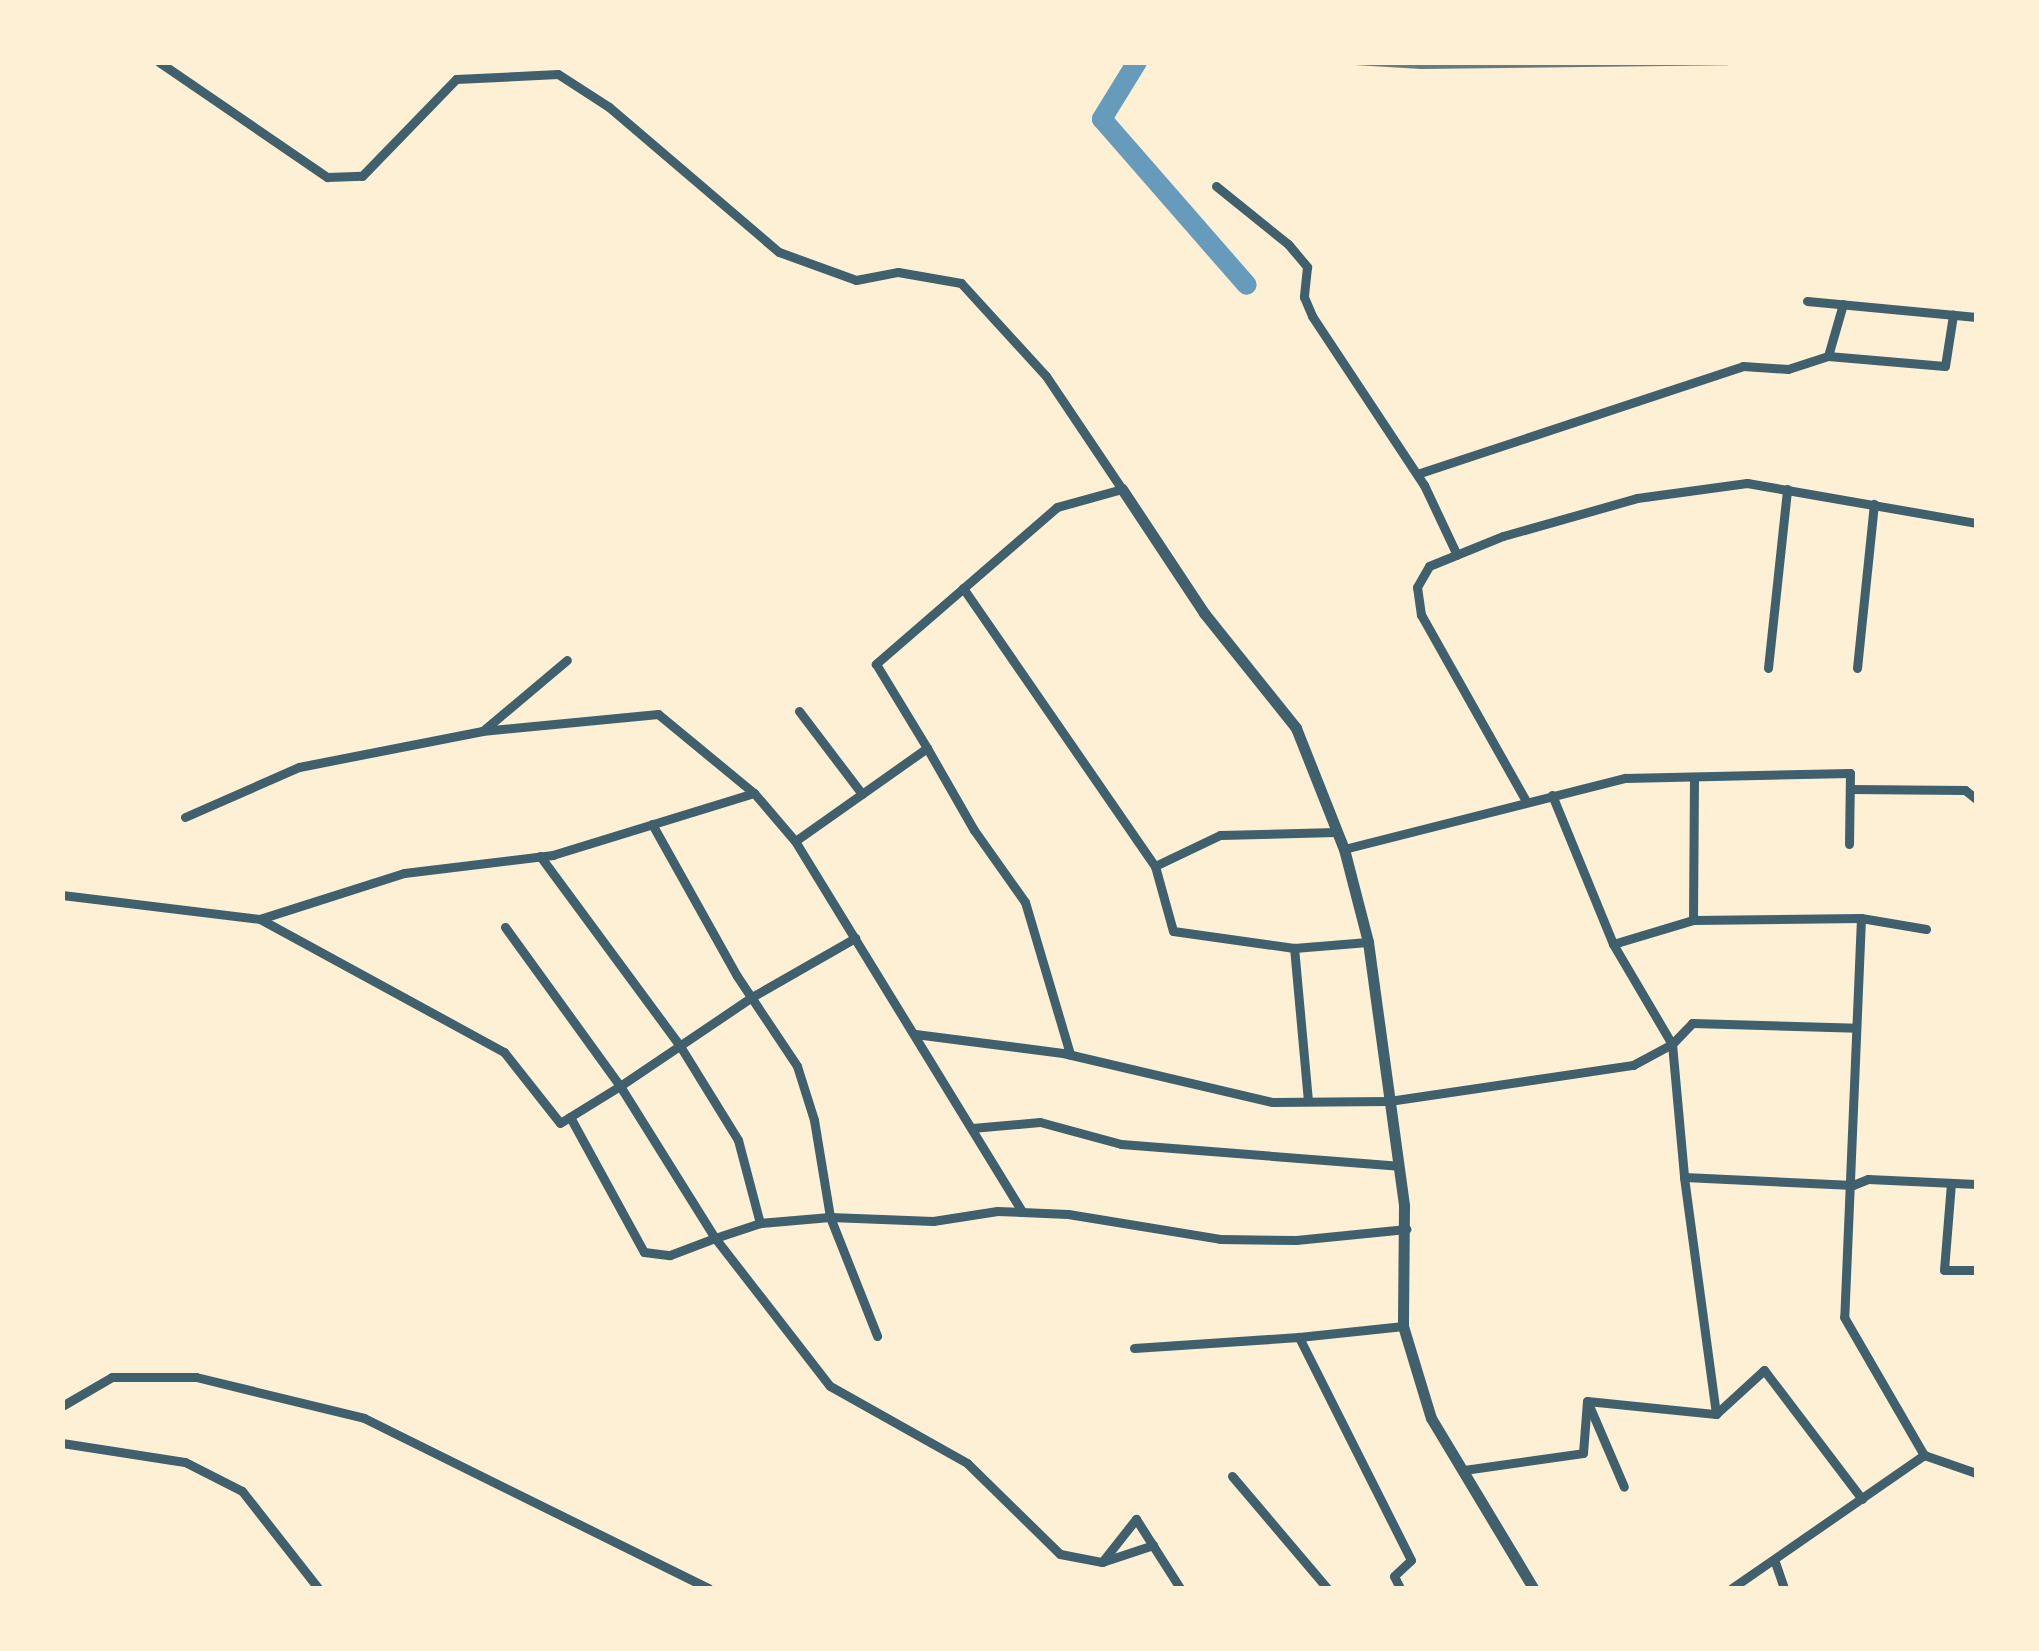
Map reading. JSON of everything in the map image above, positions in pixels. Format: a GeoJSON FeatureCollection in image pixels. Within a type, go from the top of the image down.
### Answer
{"type":"FeatureCollection","features":[{"type":"Feature","properties":{"kind":"street"},"geometry":{"type":"LineString","coordinates":[[159,62],[327,177],[362,176],[456,78],[558,74],[609,108],[779,252],[856,280],[898,272],[961,283],[1046,376],[1204,613],[1296,728],[1344,849],[1368,942],[1406,1228],[1403,1326],[1432,1418],[1533,1588]]}},
{"type":"Feature","properties":{"kind":"street"},"geometry":{"type":"LineString","coordinates":[[1216,186],[1299,255],[1306,267],[1304,298],[1312,316],[1417,474],[1457,555]]}},
{"type":"Feature","properties":{"kind":"street"},"geometry":{"type":"LineString","coordinates":[[1807,301],[1976,317]]}},
{"type":"Feature","properties":{"kind":"street"},"geometry":{"type":"LineString","coordinates":[[1828,356],[1844,304]]}},
{"type":"Feature","properties":{"kind":"street"},"geometry":{"type":"LineString","coordinates":[[1417,474],[1743,366],[1788,369],[1828,356],[1944,366],[1953,314]]}},
{"type":"Feature","properties":{"kind":"street"},"geometry":{"type":"LineString","coordinates":[[1526,801],[1420,615],[1416,586],[1430,566],[1503,536],[1637,498],[1746,482],[1976,523]]}},
{"type":"Feature","properties":{"kind":"street"},"geometry":{"type":"LineString","coordinates":[[1070,1054],[1026,902],[974,830],[876,664],[1057,507],[1122,489]]}},
{"type":"Feature","properties":{"kind":"street"},"geometry":{"type":"LineString","coordinates":[[1768,668],[1787,490]]}},
{"type":"Feature","properties":{"kind":"street"},"geometry":{"type":"LineString","coordinates":[[1857,668],[1874,504]]}},
{"type":"Feature","properties":{"kind":"street"},"geometry":{"type":"LineString","coordinates":[[963,588],[1155,866],[1173,930],[1294,948],[1368,942]]}},
{"type":"Feature","properties":{"kind":"street"},"geometry":{"type":"LineString","coordinates":[[482,731],[567,660]]}},
{"type":"Feature","properties":{"kind":"street"},"geometry":{"type":"LineString","coordinates":[[799,710],[862,794]]}},
{"type":"Feature","properties":{"kind":"street"},"geometry":{"type":"LineString","coordinates":[[185,817],[299,767],[482,731],[658,714],[754,793],[795,842],[1022,1212]]}},
{"type":"Feature","properties":{"kind":"street"},"geometry":{"type":"LineString","coordinates":[[795,842],[927,748]]}},
{"type":"Feature","properties":{"kind":"street"},"geometry":{"type":"LineString","coordinates":[[1344,849],[1626,778],[1850,773],[1849,844]]}},
{"type":"Feature","properties":{"kind":"street"},"geometry":{"type":"LineString","coordinates":[[1693,920],[1694,776]]}},
{"type":"Feature","properties":{"kind":"street"},"geometry":{"type":"LineString","coordinates":[[1850,788],[1966,790],[1976,799]]}},
{"type":"Feature","properties":{"kind":"street"},"geometry":{"type":"LineString","coordinates":[[260,920],[404,873],[540,856],[754,793]]}},
{"type":"Feature","properties":{"kind":"street"},"geometry":{"type":"LineString","coordinates":[[1552,795],[1613,944],[1672,1044],[1684,1176],[1716,1414]]}},
{"type":"Feature","properties":{"kind":"street"},"geometry":{"type":"LineString","coordinates":[[652,824],[796,1066],[814,1120],[830,1217],[876,1336]]}},
{"type":"Feature","properties":{"kind":"street"},"geometry":{"type":"LineString","coordinates":[[1155,866],[1220,835],[1336,832]]}},
{"type":"Feature","properties":{"kind":"street"},"geometry":{"type":"LineString","coordinates":[[540,856],[680,1046],[738,1140],[760,1223]]}},
{"type":"Feature","properties":{"kind":"street"},"geometry":{"type":"LineString","coordinates":[[62,894],[260,920],[504,1052],[560,1123],[752,997],[855,938]]}},
{"type":"Feature","properties":{"kind":"street"},"geometry":{"type":"LineString","coordinates":[[1613,944],[1693,920],[1860,918],[1926,929]]}},
{"type":"Feature","properties":{"kind":"street"},"geometry":{"type":"LineString","coordinates":[[1860,918],[1844,1317],[1924,1455],[1976,1473]]}},
{"type":"Feature","properties":{"kind":"street"},"geometry":{"type":"LineString","coordinates":[[505,927],[620,1086],[715,1238],[830,1386],[967,1463],[1060,1554],[1102,1562],[1153,1546]]}},
{"type":"Feature","properties":{"kind":"street"},"geometry":{"type":"LineString","coordinates":[[1294,948],[1308,1102]]}},
{"type":"Feature","properties":{"kind":"street"},"geometry":{"type":"LineString","coordinates":[[915,1034],[1070,1054],[1272,1102],[1308,1102],[1390,1101],[1632,1065],[1672,1044],[1692,1023],[1856,1028]]}},
{"type":"Feature","properties":{"kind":"street"},"geometry":{"type":"LineString","coordinates":[[570,1117],[644,1252],[670,1256],[760,1223],[830,1217],[934,1222],[1022,1212],[1068,1214],[1220,1239],[1296,1240],[1406,1228]]}},
{"type":"Feature","properties":{"kind":"street"},"geometry":{"type":"LineString","coordinates":[[972,1128],[1040,1122],[1121,1144],[1398,1166]]}},
{"type":"Feature","properties":{"kind":"street"},"geometry":{"type":"LineString","coordinates":[[1684,1176],[1852,1186],[1868,1179],[1976,1184]]}},
{"type":"Feature","properties":{"kind":"street"},"geometry":{"type":"LineString","coordinates":[[1950,1184],[1944,1270],[1976,1270]]}},
{"type":"Feature","properties":{"kind":"street"},"geometry":{"type":"LineString","coordinates":[[1134,1348],[1403,1326]]}},
{"type":"Feature","properties":{"kind":"street"},"geometry":{"type":"LineString","coordinates":[[1299,1337],[1412,1560],[1394,1576],[1400,1588]]}},
{"type":"Feature","properties":{"kind":"street"},"geometry":{"type":"LineString","coordinates":[[1587,1401],[1716,1414],[1764,1370],[1862,1500]]}},
{"type":"Feature","properties":{"kind":"street"},"geometry":{"type":"LineString","coordinates":[[62,1406],[112,1377],[196,1377],[364,1418],[708,1588]]}},
{"type":"Feature","properties":{"kind":"street"},"geometry":{"type":"LineString","coordinates":[[1464,1470],[1583,1454],[1587,1401]]}},
{"type":"Feature","properties":{"kind":"street"},"geometry":{"type":"LineString","coordinates":[[1587,1401],[1624,1487]]}},
{"type":"Feature","properties":{"kind":"street"},"geometry":{"type":"LineString","coordinates":[[62,1443],[185,1462],[242,1491],[318,1588]]}},
{"type":"Feature","properties":{"kind":"street"},"geometry":{"type":"LineString","coordinates":[[1732,1588],[1775,1562],[1924,1455]]}},
{"type":"Feature","properties":{"kind":"street"},"geometry":{"type":"LineString","coordinates":[[1232,1476],[1327,1588]]}},
{"type":"Feature","properties":{"kind":"street"},"geometry":{"type":"LineString","coordinates":[[1102,1562],[1136,1518],[1180,1588]]}},
{"type":"Feature","properties":{"kind":"street"},"geometry":{"type":"LineString","coordinates":[[1775,1562],[1784,1588]]}},
{"type":"Feature","properties":{"kind":"waterway"},"geometry":{"type":"LineString","coordinates":[[1137,62],[1102,119],[1247,285]]}},
{"type":"Feature","properties":{"kind":"railway"},"geometry":{"type":"LineString","coordinates":[[1354,62],[1421,66],[1727,62]]}}]}
